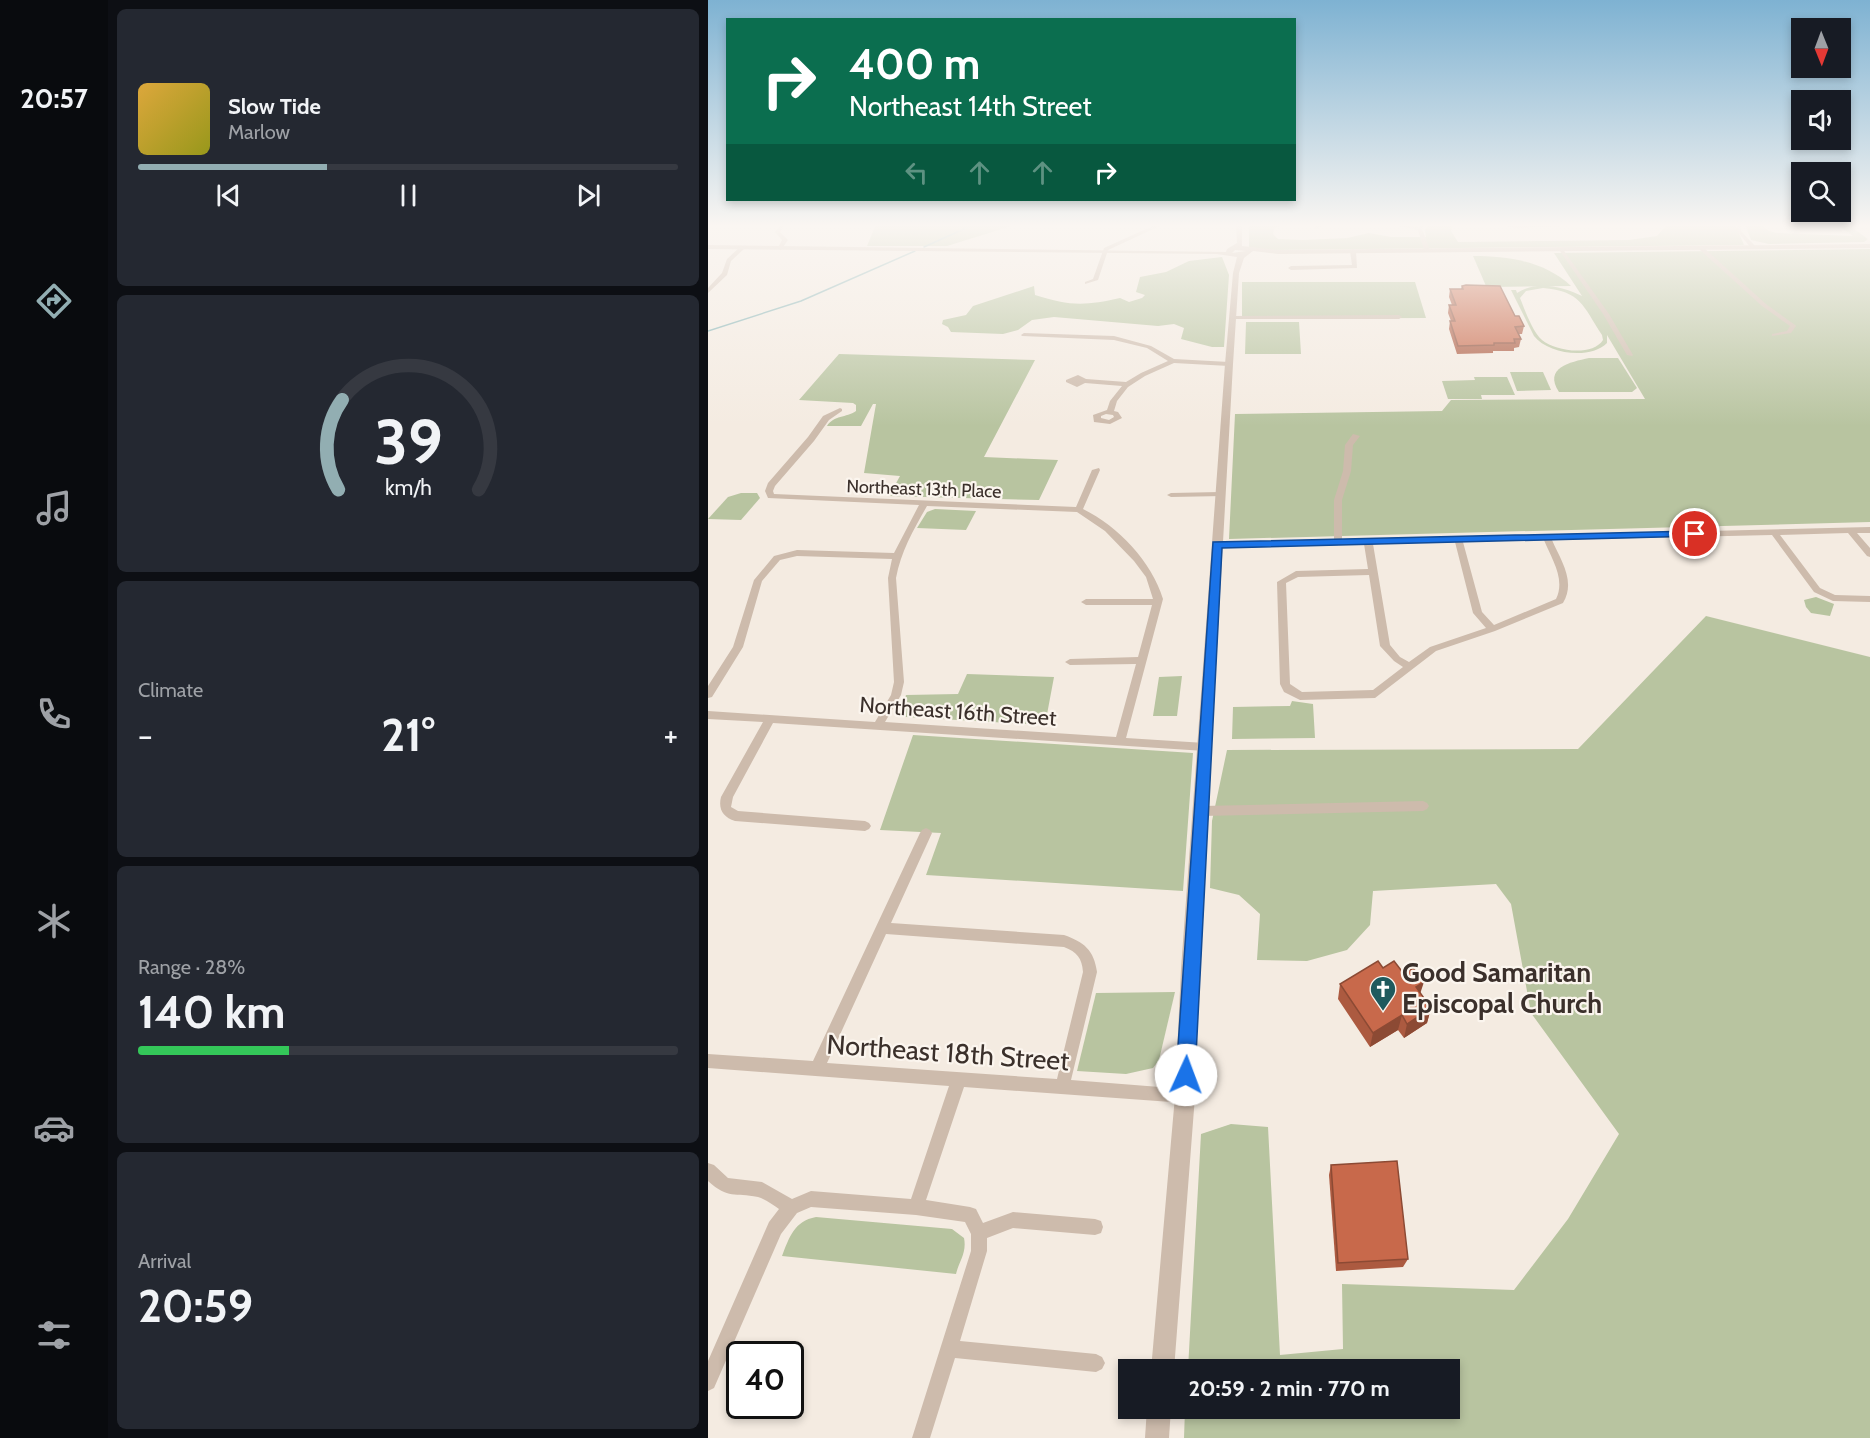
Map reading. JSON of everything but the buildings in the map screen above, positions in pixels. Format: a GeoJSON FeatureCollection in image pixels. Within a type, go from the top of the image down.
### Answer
{"type":"FeatureCollection","features":[{"type":"Feature","properties":{"kind":"street"},"geometry":{"type":"LineString","coordinates":[[1163,1359],[1185,1096],[1190,969],[1202,811],[1216,545],[1235,291]]}},
{"type":"Feature","properties":{"kind":"street"},"geometry":{"type":"LineString","coordinates":[[1590,291],[1630,355]]}},
{"type":"Feature","properties":{"kind":"street"},"geometry":{"type":"LineString","coordinates":[[1749,291],[1793,326],[1789,332],[1774,335]]}},
{"type":"Feature","properties":{"kind":"street"},"geometry":{"type":"LineString","coordinates":[[1233,318],[1399,317]]}},
{"type":"Feature","properties":{"kind":"street"},"geometry":{"type":"LineString","coordinates":[[1024,335],[1114,338],[1149,346],[1173,361],[1229,364]]}},
{"type":"Feature","properties":{"kind":"street"},"geometry":{"type":"LineString","coordinates":[[1110,412],[1113,398],[1126,384],[1173,361]]}},
{"type":"Feature","properties":{"kind":"street"},"geometry":{"type":"LineString","coordinates":[[1084,381],[1126,384]]}},
{"type":"Feature","properties":{"kind":"street","name":"Northeast 13th Place"},"geometry":{"type":"LineString","coordinates":[[840,410],[826,418],[771,485],[769,493],[777,497],[1079,510]]}},
{"type":"Feature","properties":{"kind":"street"},"geometry":{"type":"LineString","coordinates":[[1338,542],[1338,500],[1347,471],[1349,445],[1356,436]]}},
{"type":"Feature","properties":{"kind":"street"},"geometry":{"type":"LineString","coordinates":[[1096,470],[1079,510],[1098,520],[1119,540],[1149,576],[1158,602],[1120,741]]}},
{"type":"Feature","properties":{"kind":"street"},"geometry":{"type":"LineString","coordinates":[[1172,495],[1220,494]]}},
{"type":"Feature","properties":{"kind":"street"},"geometry":{"type":"LineString","coordinates":[[878,726],[896,695],[899,682],[892,578],[896,556],[924,504]]}},
{"type":"Feature","properties":{"kind":"street"},"geometry":{"type":"LineString","coordinates":[[1216,545],[1870,530]]}},
{"type":"Feature","properties":{"kind":"street"},"geometry":{"type":"LineString","coordinates":[[1851,531],[1870,554]]}},
{"type":"Feature","properties":{"kind":"street"},"geometry":{"type":"LineString","coordinates":[[1774,532],[1817,590],[1833,598],[1870,599]]}},
{"type":"Feature","properties":{"kind":"street"},"geometry":{"type":"LineString","coordinates":[[1373,572],[1296,574],[1281,582],[1285,684],[1294,693],[1308,696],[1375,694],[1433,649],[1492,629],[1560,601],[1564,594],[1565,583],[1547,537]]}},
{"type":"Feature","properties":{"kind":"street"},"geometry":{"type":"LineString","coordinates":[[1458,539],[1478,613],[1492,629]]}},
{"type":"Feature","properties":{"kind":"street"},"geometry":{"type":"LineString","coordinates":[[1368,541],[1385,646],[1397,659],[1409,667]]}},
{"type":"Feature","properties":{"kind":"street"},"geometry":{"type":"LineString","coordinates":[[708,693],[738,647],[758,580],[777,558],[797,553],[896,556]]}},
{"type":"Feature","properties":{"kind":"street"},"geometry":{"type":"LineString","coordinates":[[1086,602],[1158,602]]}},
{"type":"Feature","properties":{"kind":"street"},"geometry":{"type":"LineString","coordinates":[[1070,662],[1143,660]]}},
{"type":"Feature","properties":{"kind":"street","name":"Northeast 16th Street"},"geometry":{"type":"LineString","coordinates":[[708,715],[1205,747]]}},
{"type":"Feature","properties":{"kind":"street"},"geometry":{"type":"LineString","coordinates":[[770,719],[727,797],[726,809],[735,816],[865,826]]}},
{"type":"Feature","properties":{"kind":"street"},"geometry":{"type":"LineString","coordinates":[[1202,811],[1423,806]]}},
{"type":"Feature","properties":{"kind":"street"},"geometry":{"type":"LineString","coordinates":[[817,1069],[926,833]]}},
{"type":"Feature","properties":{"kind":"street"},"geometry":{"type":"LineString","coordinates":[[882,928],[1064,941],[1082,948],[1087,953],[1090,972],[1062,1087]]}},
{"type":"Feature","properties":{"kind":"street","name":"Northeast 18th Street"},"geometry":{"type":"LineString","coordinates":[[708,1061],[1185,1096]]}},
{"type":"Feature","properties":{"kind":"street"},"geometry":{"type":"LineString","coordinates":[[916,1207],[959,1079]]}},
{"type":"Feature","properties":{"kind":"street"},"geometry":{"type":"LineString","coordinates":[[708,1171],[725,1186],[762,1190],[791,1207]]}},
{"type":"Feature","properties":{"kind":"street"},"geometry":{"type":"LineString","coordinates":[[708,1382],[775,1228],[791,1207],[811,1199],[916,1207],[970,1215],[979,1233],[979,1251],[921,1438]]}},
{"type":"Feature","properties":{"kind":"street"},"geometry":{"type":"LineString","coordinates":[[979,1233],[1013,1220],[1095,1227]]}},
{"type":"Feature","properties":{"kind":"street"},"geometry":{"type":"LineString","coordinates":[[948,1349],[1096,1363]]}},
{"type":"Feature","properties":{"kind":"street"},"geometry":{"type":"LineString","coordinates":[[1157,1438],[1158,1419]]}},
{"type":"Feature","properties":{"kind":"green space"},"geometry":{"type":"Polygon","coordinates":[[[1018,291],[1035,291],[1035,295],[1068,303],[1087,303],[1120,298],[1129,302],[1145,295],[1136,292],[1228,291],[1224,347],[1212,347],[1181,339],[1184,328],[1174,324],[1158,326],[1054,317],[1032,320],[1018,330],[1003,334],[951,332],[942,324],[943,320],[966,315],[973,306],[1018,291]]]}},
{"type":"Feature","properties":{"kind":"green space"},"geometry":{"type":"Polygon","coordinates":[[[1242,291],[1418,291],[1426,318],[1242,319],[1242,291]]]}},
{"type":"Feature","properties":{"kind":"green space"},"geometry":{"type":"Polygon","coordinates":[[[1512,291],[1517,293],[1526,291],[1520,298],[1529,320],[1542,340],[1555,347],[1573,350],[1591,349],[1603,340],[1580,302],[1560,291],[1570,291],[1582,296],[1579,291],[1870,291],[1870,522],[1229,539],[1235,414],[1442,411],[1451,400],[1645,399],[1607,335],[1607,343],[1590,352],[1569,353],[1549,347],[1534,336],[1512,291]]]}},
{"type":"Feature","properties":{"kind":"green space"},"geometry":{"type":"Polygon","coordinates":[[[1246,322],[1299,322],[1301,354],[1245,354],[1246,322]]]}},
{"type":"Feature","properties":{"kind":"green space"},"geometry":{"type":"Polygon","coordinates":[[[839,354],[1035,360],[984,457],[1058,460],[1039,500],[889,496],[900,476],[864,473],[876,404],[873,404],[861,426],[827,426],[833,420],[856,411],[856,405],[799,400],[839,354]]]}},
{"type":"Feature","properties":{"kind":"green space"},"geometry":{"type":"Polygon","coordinates":[[[1589,358],[1618,358],[1637,388],[1632,392],[1559,392],[1555,384],[1556,372],[1567,364],[1589,358]]]}},
{"type":"Feature","properties":{"kind":"green space"},"geometry":{"type":"Polygon","coordinates":[[[1510,372],[1543,372],[1551,390],[1517,391],[1510,372]]]}},
{"type":"Feature","properties":{"kind":"green space"},"geometry":{"type":"Polygon","coordinates":[[[1474,377],[1507,377],[1515,395],[1481,395],[1482,399],[1448,399],[1442,381],[1475,380],[1474,377]]]}},
{"type":"Feature","properties":{"kind":"green space"},"geometry":{"type":"Polygon","coordinates":[[[741,493],[757,493],[760,498],[741,520],[708,519],[728,497],[741,493]]]}},
{"type":"Feature","properties":{"kind":"green space"},"geometry":{"type":"Polygon","coordinates":[[[935,509],[976,511],[966,530],[917,528],[927,512],[935,509]]]}},
{"type":"Feature","properties":{"kind":"green space"},"geometry":{"type":"Polygon","coordinates":[[[1816,597],[1834,604],[1830,616],[1811,613],[1806,607],[1804,600],[1816,597]]]}},
{"type":"Feature","properties":{"kind":"green space"},"geometry":{"type":"Polygon","coordinates":[[[1706,616],[1870,657],[1870,1438],[1184,1438],[1185,1419],[1460,1419],[1460,1359],[1189,1359],[1201,1134],[1231,1124],[1268,1127],[1280,1355],[1343,1349],[1342,1284],[1514,1290],[1568,1219],[1619,1134],[1531,1013],[1511,904],[1496,884],[1373,891],[1370,925],[1347,950],[1307,961],[1257,960],[1260,914],[1239,895],[1210,888],[1212,821],[1227,750],[1578,749],[1706,616]]]}},
{"type":"Feature","properties":{"kind":"green space"},"geometry":{"type":"Polygon","coordinates":[[[967,674],[1054,677],[1045,725],[906,717],[900,713],[906,695],[958,694],[967,674]]]}},
{"type":"Feature","properties":{"kind":"green space"},"geometry":{"type":"Polygon","coordinates":[[[1182,676],[1177,716],[1153,716],[1159,677],[1182,676]]]}},
{"type":"Feature","properties":{"kind":"green space"},"geometry":{"type":"Polygon","coordinates":[[[1292,701],[1313,704],[1315,738],[1232,739],[1233,707],[1290,706],[1292,701]]]}},
{"type":"Feature","properties":{"kind":"green space"},"geometry":{"type":"Polygon","coordinates":[[[913,735],[1193,753],[1183,891],[926,875],[941,833],[880,830],[913,735]]]}},
{"type":"Feature","properties":{"kind":"green space"},"geometry":{"type":"Polygon","coordinates":[[[1175,992],[1159,1060],[1153,1068],[1126,1074],[1077,1071],[1096,993],[1175,992]]]}},
{"type":"Feature","properties":{"kind":"green space"},"geometry":{"type":"Polygon","coordinates":[[[816,1217],[952,1229],[964,1238],[964,1253],[956,1274],[782,1256],[797,1226],[816,1217]]]}},
{"type":"Feature","properties":{"kind":"waterway"},"geometry":{"type":"LineString","coordinates":[[708,331],[801,301],[824,291]]}},
{"type":"Feature","properties":{"kind":"place","name":"Good Samaritan Episcopal Church"},"geometry":{"type":"Point","coordinates":[1383,1012]}},
{"type":"Feature","properties":{"kind":"route"},"geometry":{"type":"LineString","coordinates":[[1186,1075],[1190,969],[1202,811],[1216,545],[1695,534]]}}]}
